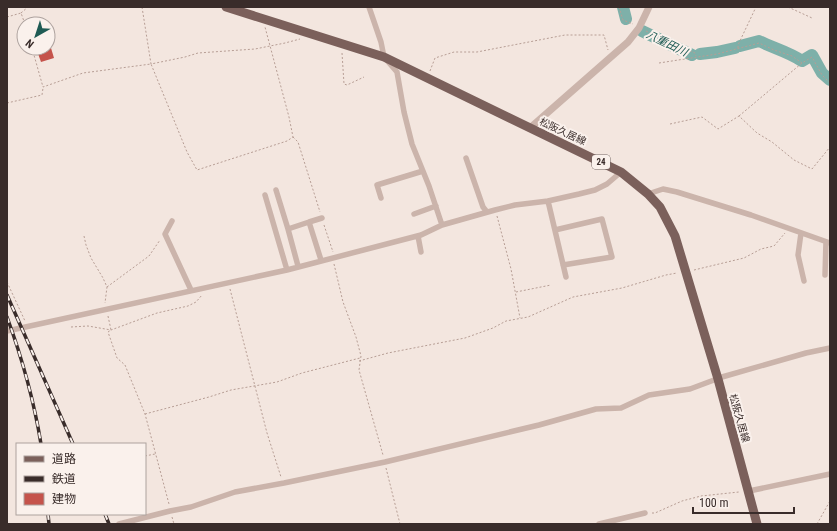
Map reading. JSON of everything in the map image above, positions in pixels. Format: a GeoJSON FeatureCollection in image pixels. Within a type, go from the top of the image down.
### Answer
{"type":"FeatureCollection","features":[{"type":"Feature","properties":{"kind":"main road","name":"松阪久居線"},"geometry":{"type":"LineString","coordinates":[[226,7],[384,57],[621,172],[648,194],[660,207],[675,236],[687,272],[718,379],[757,524]]}},
{"type":"Feature","properties":{"kind":"street"},"geometry":{"type":"LineString","coordinates":[[369,7],[381,42],[384,57],[398,72],[404,112],[412,144],[442,225]]}},
{"type":"Feature","properties":{"kind":"street"},"geometry":{"type":"LineString","coordinates":[[530,128],[628,42],[639,28],[649,7]]}},
{"type":"Feature","properties":{"kind":"street"},"geometry":{"type":"LineString","coordinates":[[466,158],[483,207],[487,212]]}},
{"type":"Feature","properties":{"kind":"street"},"geometry":{"type":"LineString","coordinates":[[381,198],[377,185],[423,171]]}},
{"type":"Feature","properties":{"kind":"street"},"geometry":{"type":"LineString","coordinates":[[7,331],[287,270],[332,257],[418,236],[442,225],[487,212],[515,205],[548,201],[595,190],[607,184],[621,172]]}},
{"type":"Feature","properties":{"kind":"street"},"geometry":{"type":"LineString","coordinates":[[648,194],[663,189],[678,192],[751,215],[828,242],[825,275]]}},
{"type":"Feature","properties":{"kind":"street"},"geometry":{"type":"LineString","coordinates":[[276,190],[298,266]]}},
{"type":"Feature","properties":{"kind":"street"},"geometry":{"type":"LineString","coordinates":[[265,195],[287,270]]}},
{"type":"Feature","properties":{"kind":"street"},"geometry":{"type":"LineString","coordinates":[[548,201],[566,277]]}},
{"type":"Feature","properties":{"kind":"street"},"geometry":{"type":"LineString","coordinates":[[414,214],[436,206]]}},
{"type":"Feature","properties":{"kind":"street"},"geometry":{"type":"LineString","coordinates":[[288,229],[322,218]]}},
{"type":"Feature","properties":{"kind":"street"},"geometry":{"type":"LineString","coordinates":[[555,230],[602,219],[612,257],[563,265]]}},
{"type":"Feature","properties":{"kind":"street"},"geometry":{"type":"LineString","coordinates":[[172,221],[165,234],[191,290]]}},
{"type":"Feature","properties":{"kind":"street"},"geometry":{"type":"LineString","coordinates":[[310,222],[321,260]]}},
{"type":"Feature","properties":{"kind":"street"},"geometry":{"type":"LineString","coordinates":[[800,233],[798,255],[804,281]]}},
{"type":"Feature","properties":{"kind":"street"},"geometry":{"type":"LineString","coordinates":[[418,236],[421,252]]}},
{"type":"Feature","properties":{"kind":"street"},"geometry":{"type":"LineString","coordinates":[[119,524],[191,507],[235,492],[385,462],[540,425],[596,409],[621,408],[649,395],[690,389],[718,379],[806,353],[830,348]]}},
{"type":"Feature","properties":{"kind":"street"},"geometry":{"type":"LineString","coordinates":[[749,491],[830,474]]}},
{"type":"Feature","properties":{"kind":"street"},"geometry":{"type":"LineString","coordinates":[[599,524],[645,513]]}},
{"type":"Feature","properties":{"kind":"path"},"geometry":{"type":"LineString","coordinates":[[7,16],[21,13],[28,7]]}},
{"type":"Feature","properties":{"kind":"path"},"geometry":{"type":"LineString","coordinates":[[142,7],[151,64],[187,152],[196,170],[287,141],[293,137]]}},
{"type":"Feature","properties":{"kind":"path"},"geometry":{"type":"LineString","coordinates":[[619,7],[623,20],[695,53],[696,57]]}},
{"type":"Feature","properties":{"kind":"path"},"geometry":{"type":"LineString","coordinates":[[738,48],[738,45],[756,7]]}},
{"type":"Feature","properties":{"kind":"path"},"geometry":{"type":"LineString","coordinates":[[788,7],[812,18]]}},
{"type":"Feature","properties":{"kind":"path"},"geometry":{"type":"LineString","coordinates":[[262,18],[293,137],[298,142],[334,255],[332,257],[343,302],[356,337],[361,358],[359,370],[385,462],[400,524]]}},
{"type":"Feature","properties":{"kind":"path"},"geometry":{"type":"LineString","coordinates":[[43,87],[83,74],[151,64],[198,53],[255,49],[270,46],[300,39],[305,32]]}},
{"type":"Feature","properties":{"kind":"path"},"geometry":{"type":"LineString","coordinates":[[427,78],[435,58],[441,56],[454,52],[477,52],[565,35],[604,36],[610,59]]}},
{"type":"Feature","properties":{"kind":"path"},"geometry":{"type":"LineString","coordinates":[[341,43],[344,84],[348,85],[364,76]]}},
{"type":"Feature","properties":{"kind":"path"},"geometry":{"type":"LineString","coordinates":[[659,63],[717,54],[759,43],[792,56],[802,63]]}},
{"type":"Feature","properties":{"kind":"path"},"geometry":{"type":"LineString","coordinates":[[7,103],[42,95],[43,87],[34,56]]}},
{"type":"Feature","properties":{"kind":"path"},"geometry":{"type":"LineString","coordinates":[[670,124],[702,117],[718,129],[740,116],[802,63],[812,58],[822,75],[830,83]]}},
{"type":"Feature","properties":{"kind":"path"},"geometry":{"type":"LineString","coordinates":[[740,116],[757,133],[772,142],[794,160],[812,169],[830,147]]}},
{"type":"Feature","properties":{"kind":"path"},"geometry":{"type":"LineString","coordinates":[[495,210],[511,269],[520,318]]}},
{"type":"Feature","properties":{"kind":"path"},"geometry":{"type":"LineString","coordinates":[[360,361],[388,353],[465,338],[493,328],[506,321],[528,317],[573,297],[622,288],[666,275],[687,272],[744,258],[761,249],[774,246],[789,229]]}},
{"type":"Feature","properties":{"kind":"path"},"geometry":{"type":"LineString","coordinates":[[107,287],[149,256],[165,234]]}},
{"type":"Feature","properties":{"kind":"path"},"geometry":{"type":"LineString","coordinates":[[84,236],[91,258],[107,287],[105,301],[111,330],[108,332],[117,358],[125,365],[146,414],[174,524]]}},
{"type":"Feature","properties":{"kind":"path"},"geometry":{"type":"LineString","coordinates":[[7,282],[28,326]]}},
{"type":"Feature","properties":{"kind":"path"},"geometry":{"type":"LineString","coordinates":[[228,283],[267,433],[284,483]]}},
{"type":"Feature","properties":{"kind":"path"},"geometry":{"type":"LineString","coordinates":[[515,292],[551,285]]}},
{"type":"Feature","properties":{"kind":"path"},"geometry":{"type":"LineString","coordinates":[[71,327],[88,326],[111,330],[158,313],[188,306],[196,302],[206,287]]}},
{"type":"Feature","properties":{"kind":"path"},"geometry":{"type":"LineString","coordinates":[[146,414],[231,390],[277,382],[361,358]]}},
{"type":"Feature","properties":{"kind":"path"},"geometry":{"type":"LineString","coordinates":[[146,456],[155,454]]}},
{"type":"Feature","properties":{"kind":"path"},"geometry":{"type":"LineString","coordinates":[[645,513],[655,513],[682,501],[701,496],[749,491]]}},
{"type":"Feature","properties":{"kind":"path"},"geometry":{"type":"LineString","coordinates":[[817,524],[830,501]]}},
{"type":"Feature","properties":{"kind":"building"},"geometry":{"type":"Polygon","coordinates":[[[39,56],[53,56],[54,58],[41,62],[39,56]]]}},
{"type":"Feature","properties":{"kind":"waterway","name":"八重田川"},"geometry":{"type":"LineString","coordinates":[[623,7],[626,19]]}},
{"type":"Feature","properties":{"kind":"waterway","name":"八重田川"},"geometry":{"type":"LineString","coordinates":[[642,31],[692,55]]}},
{"type":"Feature","properties":{"kind":"waterway","name":"八重田川"},"geometry":{"type":"LineString","coordinates":[[740,46],[759,41],[792,55],[802,61],[812,55],[822,73],[830,80]]}},
{"type":"Feature","properties":{"kind":"waterway","name":"八重田川"},"geometry":{"type":"LineString","coordinates":[[700,54],[735,48]]}},
{"type":"Feature","properties":{"kind":"railway"},"geometry":{"type":"LineString","coordinates":[[7,295],[73,443]]}},
{"type":"Feature","properties":{"kind":"railway"},"geometry":{"type":"LineString","coordinates":[[7,317],[27,380],[41,443]]}},
{"type":"Feature","properties":{"kind":"railway"},"geometry":{"type":"LineString","coordinates":[[48,515],[49,524]]}},
{"type":"Feature","properties":{"kind":"railway"},"geometry":{"type":"LineString","coordinates":[[105,515],[109,524]]}}]}
